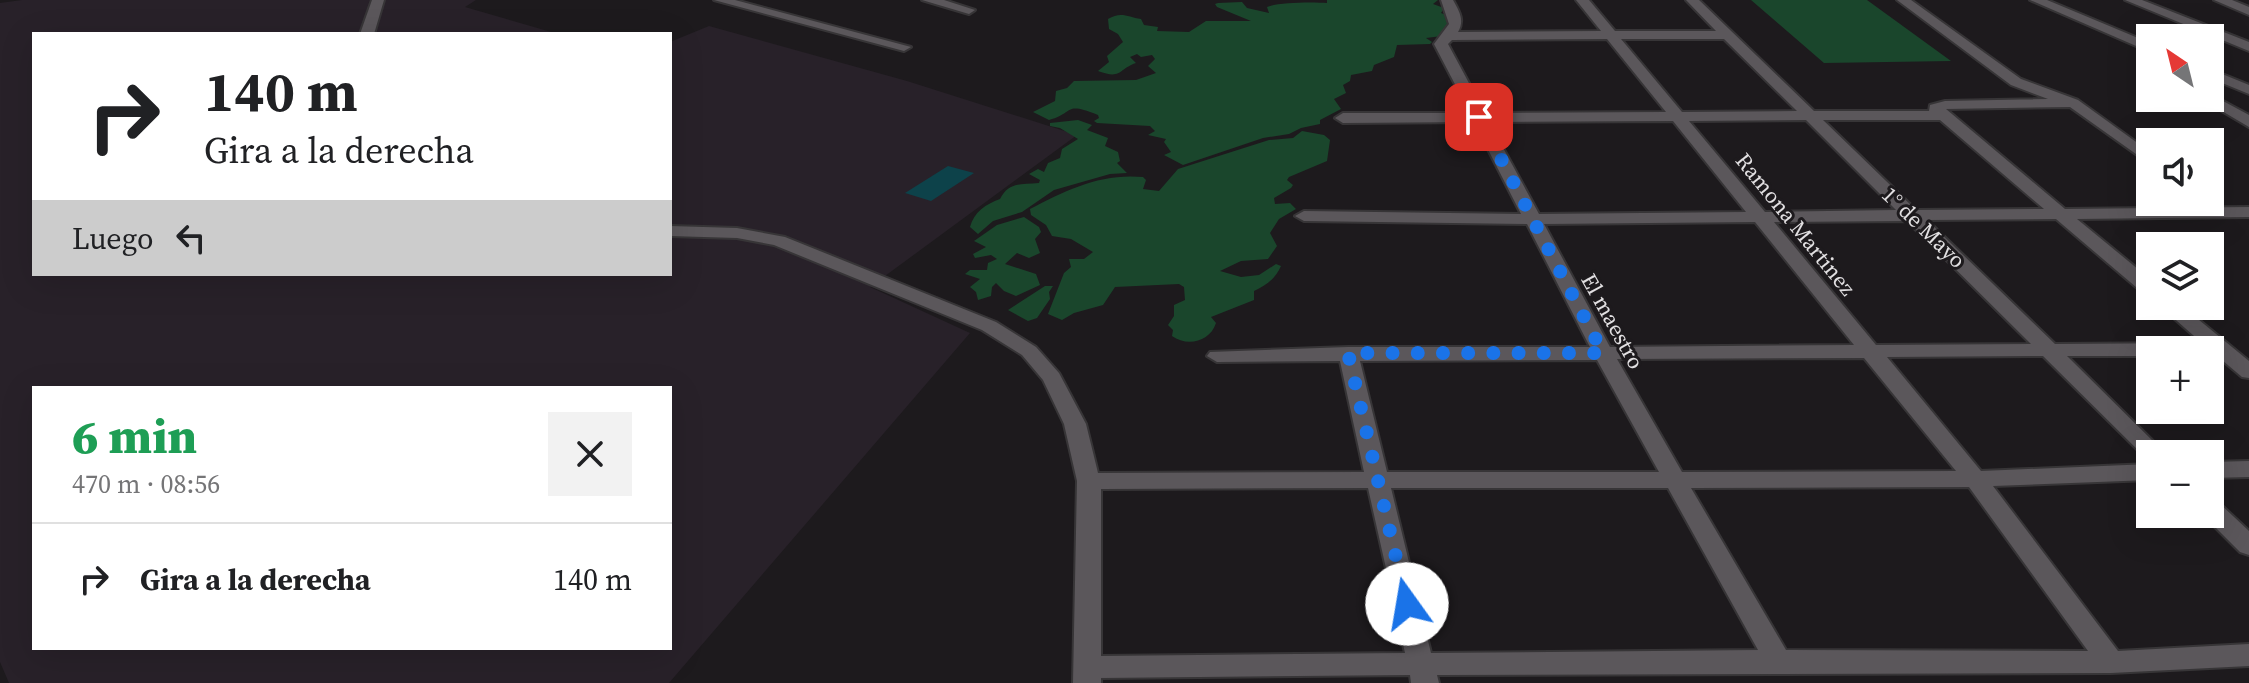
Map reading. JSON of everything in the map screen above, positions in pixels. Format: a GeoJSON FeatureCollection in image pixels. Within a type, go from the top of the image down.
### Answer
{"type":"FeatureCollection","features":[{"type":"Feature","properties":{"kind":"street"},"geometry":{"type":"LineString","coordinates":[[368,32],[378,0]]}},
{"type":"Feature","properties":{"kind":"street"},"geometry":{"type":"LineString","coordinates":[[721,0],[904,47]]}},
{"type":"Feature","properties":{"kind":"street"},"geometry":{"type":"LineString","coordinates":[[928,0],[969,10]]}},
{"type":"Feature","properties":{"kind":"street","name":"El maestro"},"geometry":{"type":"LineString","coordinates":[[1447,0],[1457,20],[1441,44],[1603,353],[1778,661]]}},
{"type":"Feature","properties":{"kind":"street","name":"Ramona Martinez"},"geometry":{"type":"LineString","coordinates":[[1582,0],[1975,479],[2111,662]]}},
{"type":"Feature","properties":{"kind":"street","name":"1° de Mayo"},"geometry":{"type":"LineString","coordinates":[[1692,0],[2141,440]]}},
{"type":"Feature","properties":{"kind":"street"},"geometry":{"type":"LineString","coordinates":[[1903,0],[2016,82],[2073,103],[2136,149]]}},
{"type":"Feature","properties":{"kind":"street"},"geometry":{"type":"LineString","coordinates":[[2036,0],[2136,42]]}},
{"type":"Feature","properties":{"kind":"street"},"geometry":{"type":"LineString","coordinates":[[2131,0],[2249,47]]}},
{"type":"Feature","properties":{"kind":"street"},"geometry":{"type":"LineString","coordinates":[[2220,0],[2249,11]]}},
{"type":"Feature","properties":{"kind":"street"},"geometry":{"type":"LineString","coordinates":[[1448,36],[1728,35]]}},
{"type":"Feature","properties":{"kind":"street"},"geometry":{"type":"LineString","coordinates":[[2242,82],[2249,90]]}},
{"type":"Feature","properties":{"kind":"street"},"geometry":{"type":"LineString","coordinates":[[2073,103],[1945,105],[1935,108],[2136,278]]}},
{"type":"Feature","properties":{"kind":"street"},"geometry":{"type":"LineString","coordinates":[[2224,107],[2249,122]]}},
{"type":"Feature","properties":{"kind":"street"},"geometry":{"type":"LineString","coordinates":[[1343,118],[1940,115]]}},
{"type":"Feature","properties":{"kind":"street"},"geometry":{"type":"LineString","coordinates":[[2224,208],[2249,212]]}},
{"type":"Feature","properties":{"kind":"street"},"geometry":{"type":"LineString","coordinates":[[1304,216],[1531,219],[2136,211]]}},
{"type":"Feature","properties":{"kind":"street"},"geometry":{"type":"LineString","coordinates":[[2224,212],[2249,229]]}},
{"type":"Feature","properties":{"kind":"street"},"geometry":{"type":"LineString","coordinates":[[672,231],[737,233],[779,241],[1011,337],[1029,351],[1052,378],[1075,424],[1089,481],[1088,675],[1423,674],[1778,661],[2111,662],[2249,655]]}},
{"type":"Feature","properties":{"kind":"street"},"geometry":{"type":"LineString","coordinates":[[2187,320],[2206,336]]}},
{"type":"Feature","properties":{"kind":"street"},"geometry":{"type":"LineString","coordinates":[[1217,356],[2136,350]]}},
{"type":"Feature","properties":{"kind":"street"},"geometry":{"type":"LineString","coordinates":[[2224,351],[2249,372]]}},
{"type":"Feature","properties":{"kind":"street"},"geometry":{"type":"LineString","coordinates":[[1348,353],[1423,674]]}},
{"type":"Feature","properties":{"kind":"street"},"geometry":{"type":"LineString","coordinates":[[2224,470],[2249,469]]}},
{"type":"Feature","properties":{"kind":"street"},"geometry":{"type":"LineString","coordinates":[[1089,481],[1975,479],[2136,473]]}},
{"type":"Feature","properties":{"kind":"street"},"geometry":{"type":"LineString","coordinates":[[2224,522],[2249,546]]}},
{"type":"Feature","properties":{"kind":"shaded area"},"geometry":{"type":"Polygon","coordinates":[[[22,0],[476,0],[465,7],[551,32],[32,32],[32,276],[672,276],[672,41],[709,26],[907,81],[1077,135],[870,287],[970,333],[669,683],[9,683],[0,662],[0,3],[22,0]]]}},
{"type":"Feature","properties":{"kind":"green space"},"geometry":{"type":"Polygon","coordinates":[[[1327,0],[1438,0],[1433,4],[1444,8],[1441,13],[1449,16],[1451,21],[1442,36],[1426,38],[1432,42],[1430,44],[1397,45],[1394,57],[1374,65],[1372,71],[1351,75],[1350,81],[1343,85],[1346,93],[1334,99],[1341,109],[1320,120],[1320,124],[1263,138],[1183,165],[1164,155],[1171,152],[1164,142],[1166,139],[1148,135],[1155,131],[1150,126],[1097,123],[1094,121],[1099,118],[1098,115],[1079,109],[1049,120],[1033,112],[1055,101],[1056,91],[1067,88],[1074,81],[1136,80],[1156,73],[1148,66],[1155,59],[1152,55],[1141,57],[1137,54],[1130,57],[1136,63],[1119,73],[1098,71],[1109,62],[1107,56],[1123,42],[1118,34],[1109,29],[1108,19],[1117,15],[1141,19],[1144,25],[1158,27],[1157,31],[1189,32],[1206,21],[1251,21],[1217,7],[1215,4],[1218,3],[1242,2],[1247,8],[1269,13],[1267,7],[1272,5],[1327,3],[1327,0]]]}},
{"type":"Feature","properties":{"kind":"green space"},"geometry":{"type":"Polygon","coordinates":[[[1751,0],[1867,0],[1951,61],[1824,63],[1751,0]]]}},
{"type":"Feature","properties":{"kind":"green space"},"geometry":{"type":"Polygon","coordinates":[[[1078,120],[1092,125],[1087,130],[1108,138],[1105,146],[1118,152],[1120,161],[1117,163],[1127,173],[1110,174],[1054,190],[1022,212],[993,221],[978,234],[970,227],[985,206],[1000,199],[1008,189],[1016,185],[1039,183],[1040,180],[1029,174],[1038,169],[1044,172],[1048,163],[1060,158],[1062,149],[1078,139],[1050,126],[1050,123],[1078,120]]]}},
{"type":"Feature","properties":{"kind":"green space"},"geometry":{"type":"Polygon","coordinates":[[[1302,131],[1324,135],[1330,140],[1327,161],[1289,177],[1287,180],[1293,185],[1291,188],[1274,198],[1275,204],[1290,203],[1296,209],[1279,219],[1270,233],[1277,246],[1268,259],[1241,261],[1220,271],[1241,277],[1259,275],[1276,264],[1281,266],[1270,281],[1254,291],[1254,300],[1211,317],[1216,323],[1209,335],[1191,342],[1172,336],[1173,330],[1168,325],[1174,316],[1174,305],[1185,300],[1184,287],[1179,284],[1115,287],[1103,305],[1074,313],[1062,320],[1048,314],[1064,273],[1071,267],[1069,259],[1084,259],[1093,252],[1071,239],[1052,236],[1046,225],[1031,215],[1030,209],[1070,189],[1098,180],[1143,177],[1146,180],[1143,189],[1159,191],[1178,169],[1269,140],[1293,138],[1302,131]]]}},
{"type":"Feature","properties":{"kind":"green space"},"geometry":{"type":"Polygon","coordinates":[[[1024,217],[1039,227],[1041,232],[1035,239],[1040,253],[1029,258],[1017,253],[1005,264],[1036,274],[1040,285],[1016,296],[996,283],[991,296],[978,300],[976,292],[970,287],[980,279],[965,274],[970,270],[987,270],[988,263],[997,259],[991,255],[975,258],[973,254],[986,247],[974,241],[997,225],[1024,217]]]}},
{"type":"Feature","properties":{"kind":"green space"},"geometry":{"type":"Polygon","coordinates":[[[1045,286],[1053,286],[1049,292],[1050,299],[1037,318],[1028,321],[1008,310],[1045,286]]]}},
{"type":"Feature","properties":{"kind":"water"},"geometry":{"type":"Polygon","coordinates":[[[948,166],[974,173],[931,201],[905,193],[948,166]]]}},
{"type":"Feature","properties":{"kind":"route"},"geometry":{"type":"LineString","coordinates":[[1407,604],[1348,353],[1603,353],[1479,117]]}}]}
